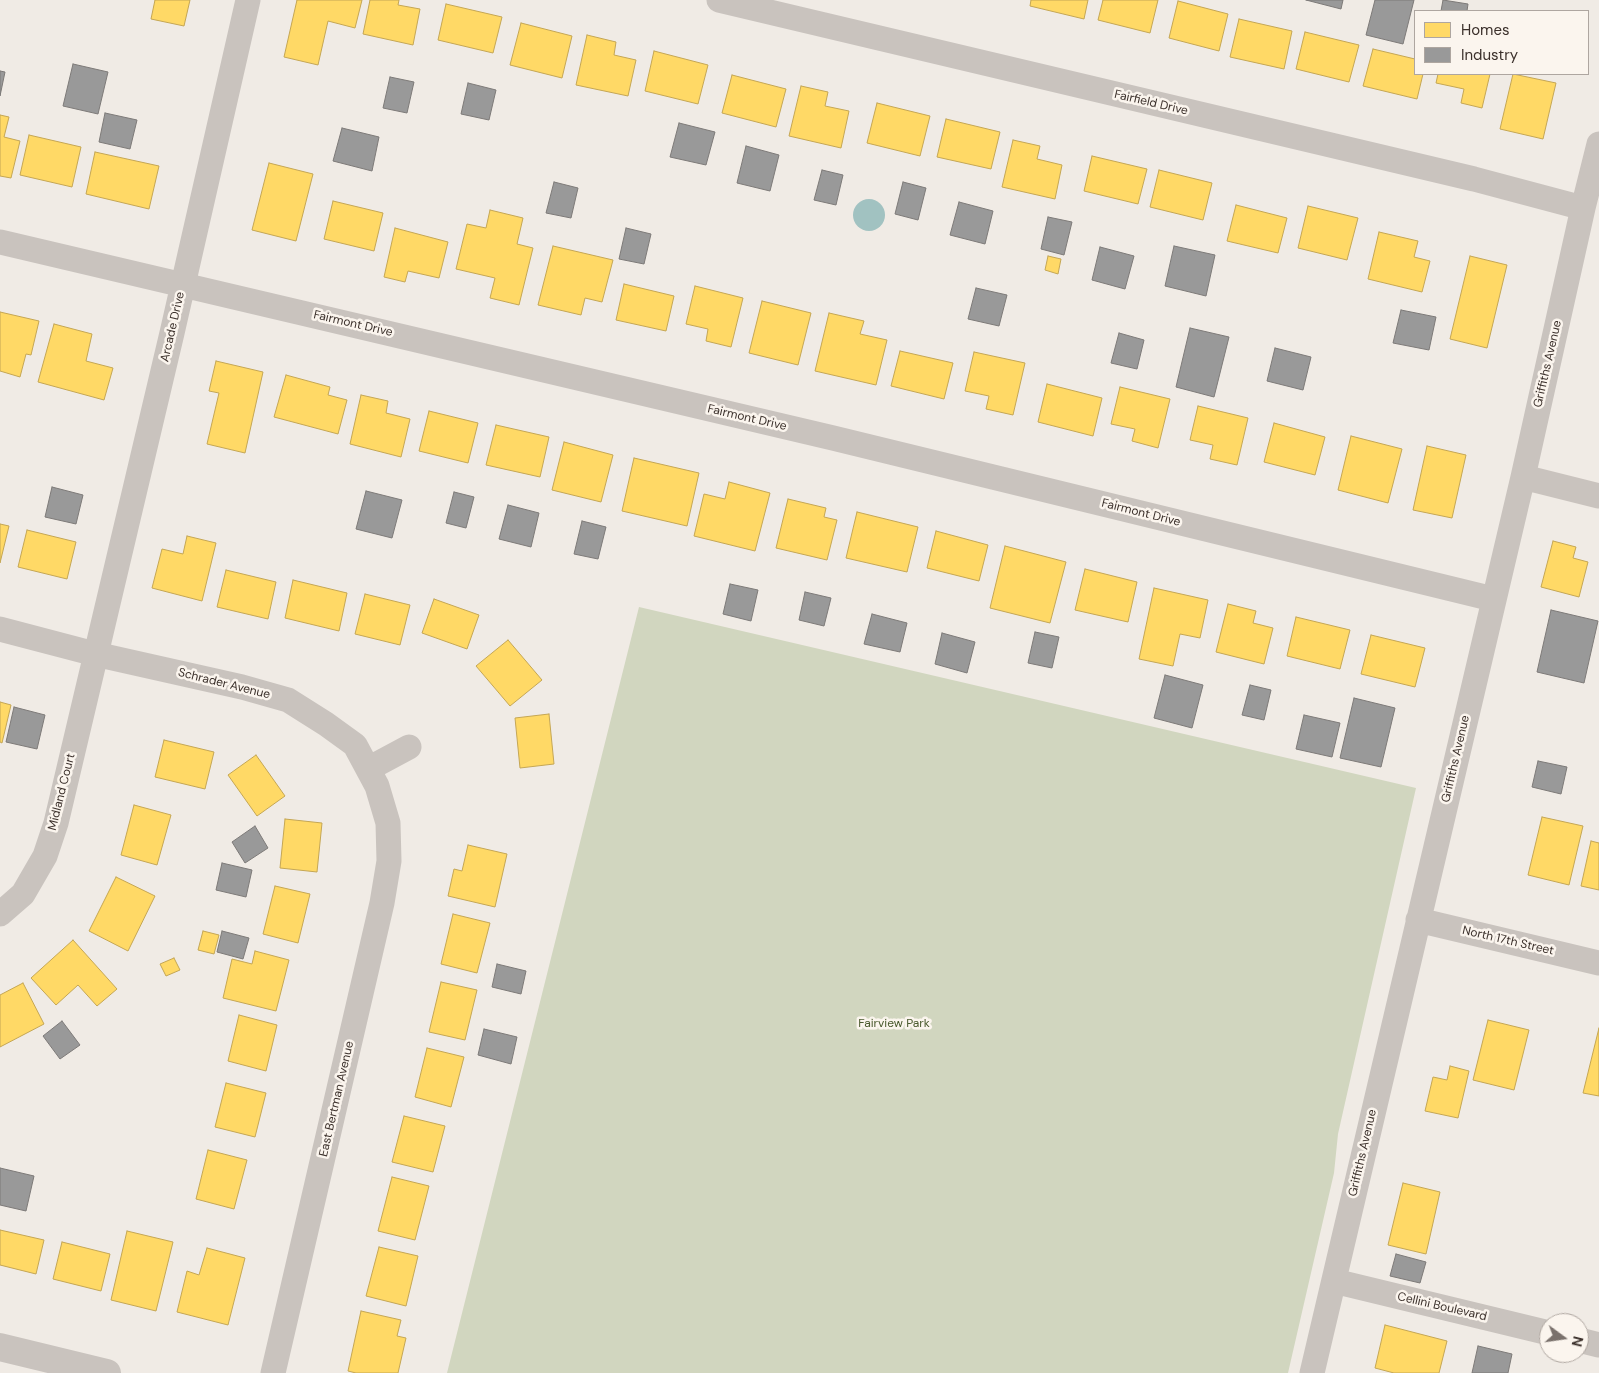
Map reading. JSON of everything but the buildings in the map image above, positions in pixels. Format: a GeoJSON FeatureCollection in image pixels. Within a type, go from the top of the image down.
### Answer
{"type":"FeatureCollection","features":[{"type":"Feature","properties":{"kind":"street","name":"Arcade Drive"},"geometry":{"type":"LineString","coordinates":[[95,654],[248,0]]}},
{"type":"Feature","properties":{"kind":"street","name":"Fairfield Drive"},"geometry":{"type":"LineString","coordinates":[[719,0],[1474,179],[1583,208]]}},
{"type":"Feature","properties":{"kind":"street","name":"Griffiths Avenue"},"geometry":{"type":"LineString","coordinates":[[1312,1373],[1523,478],[1599,144]]}},
{"type":"Feature","properties":{"kind":"street","name":"Fairmont Drive"},"geometry":{"type":"LineString","coordinates":[[0,242],[834,438],[1493,599]]}},
{"type":"Feature","properties":{"kind":"street"},"geometry":{"type":"LineString","coordinates":[[1523,478],[1599,496]]}},
{"type":"Feature","properties":{"kind":"street","name":"Schrader Avenue"},"geometry":{"type":"LineString","coordinates":[[0,629],[95,654],[242,687],[288,700],[355,745],[377,786],[388,823]]}},
{"type":"Feature","properties":{"kind":"street","name":"Midland Court"},"geometry":{"type":"LineString","coordinates":[[0,914],[23,894],[45,856],[56,823],[95,654]]}},
{"type":"Feature","properties":{"kind":"street"},"geometry":{"type":"LineString","coordinates":[[368,769],[409,747]]}},
{"type":"Feature","properties":{"kind":"street","name":"East Bertman Avenue"},"geometry":{"type":"LineString","coordinates":[[273,1373],[382,903],[389,861],[388,823]]}},
{"type":"Feature","properties":{"kind":"street","name":"North 17th Street"},"geometry":{"type":"LineString","coordinates":[[1418,920],[1599,963]]}},
{"type":"Feature","properties":{"kind":"street","name":"Cellini Boulevard"},"geometry":{"type":"LineString","coordinates":[[1334,1281],[1539,1331]]}},
{"type":"Feature","properties":{"kind":"street"},"geometry":{"type":"LineString","coordinates":[[0,1347],[107,1373]]}},
{"type":"Feature","properties":{"kind":"green space","name":"Fairview Park"},"geometry":{"type":"Polygon","coordinates":[[[639,607],[1416,788],[1338,1134],[1334,1173],[1288,1373],[447,1373],[639,607]]]}},
{"type":"Feature","properties":{"kind":"water"},"geometry":{"type":"Polygon","coordinates":[[[869,199],[881,203],[885,215],[881,227],[869,231],[857,227],[853,215],[857,203],[869,199]]]}}]}
